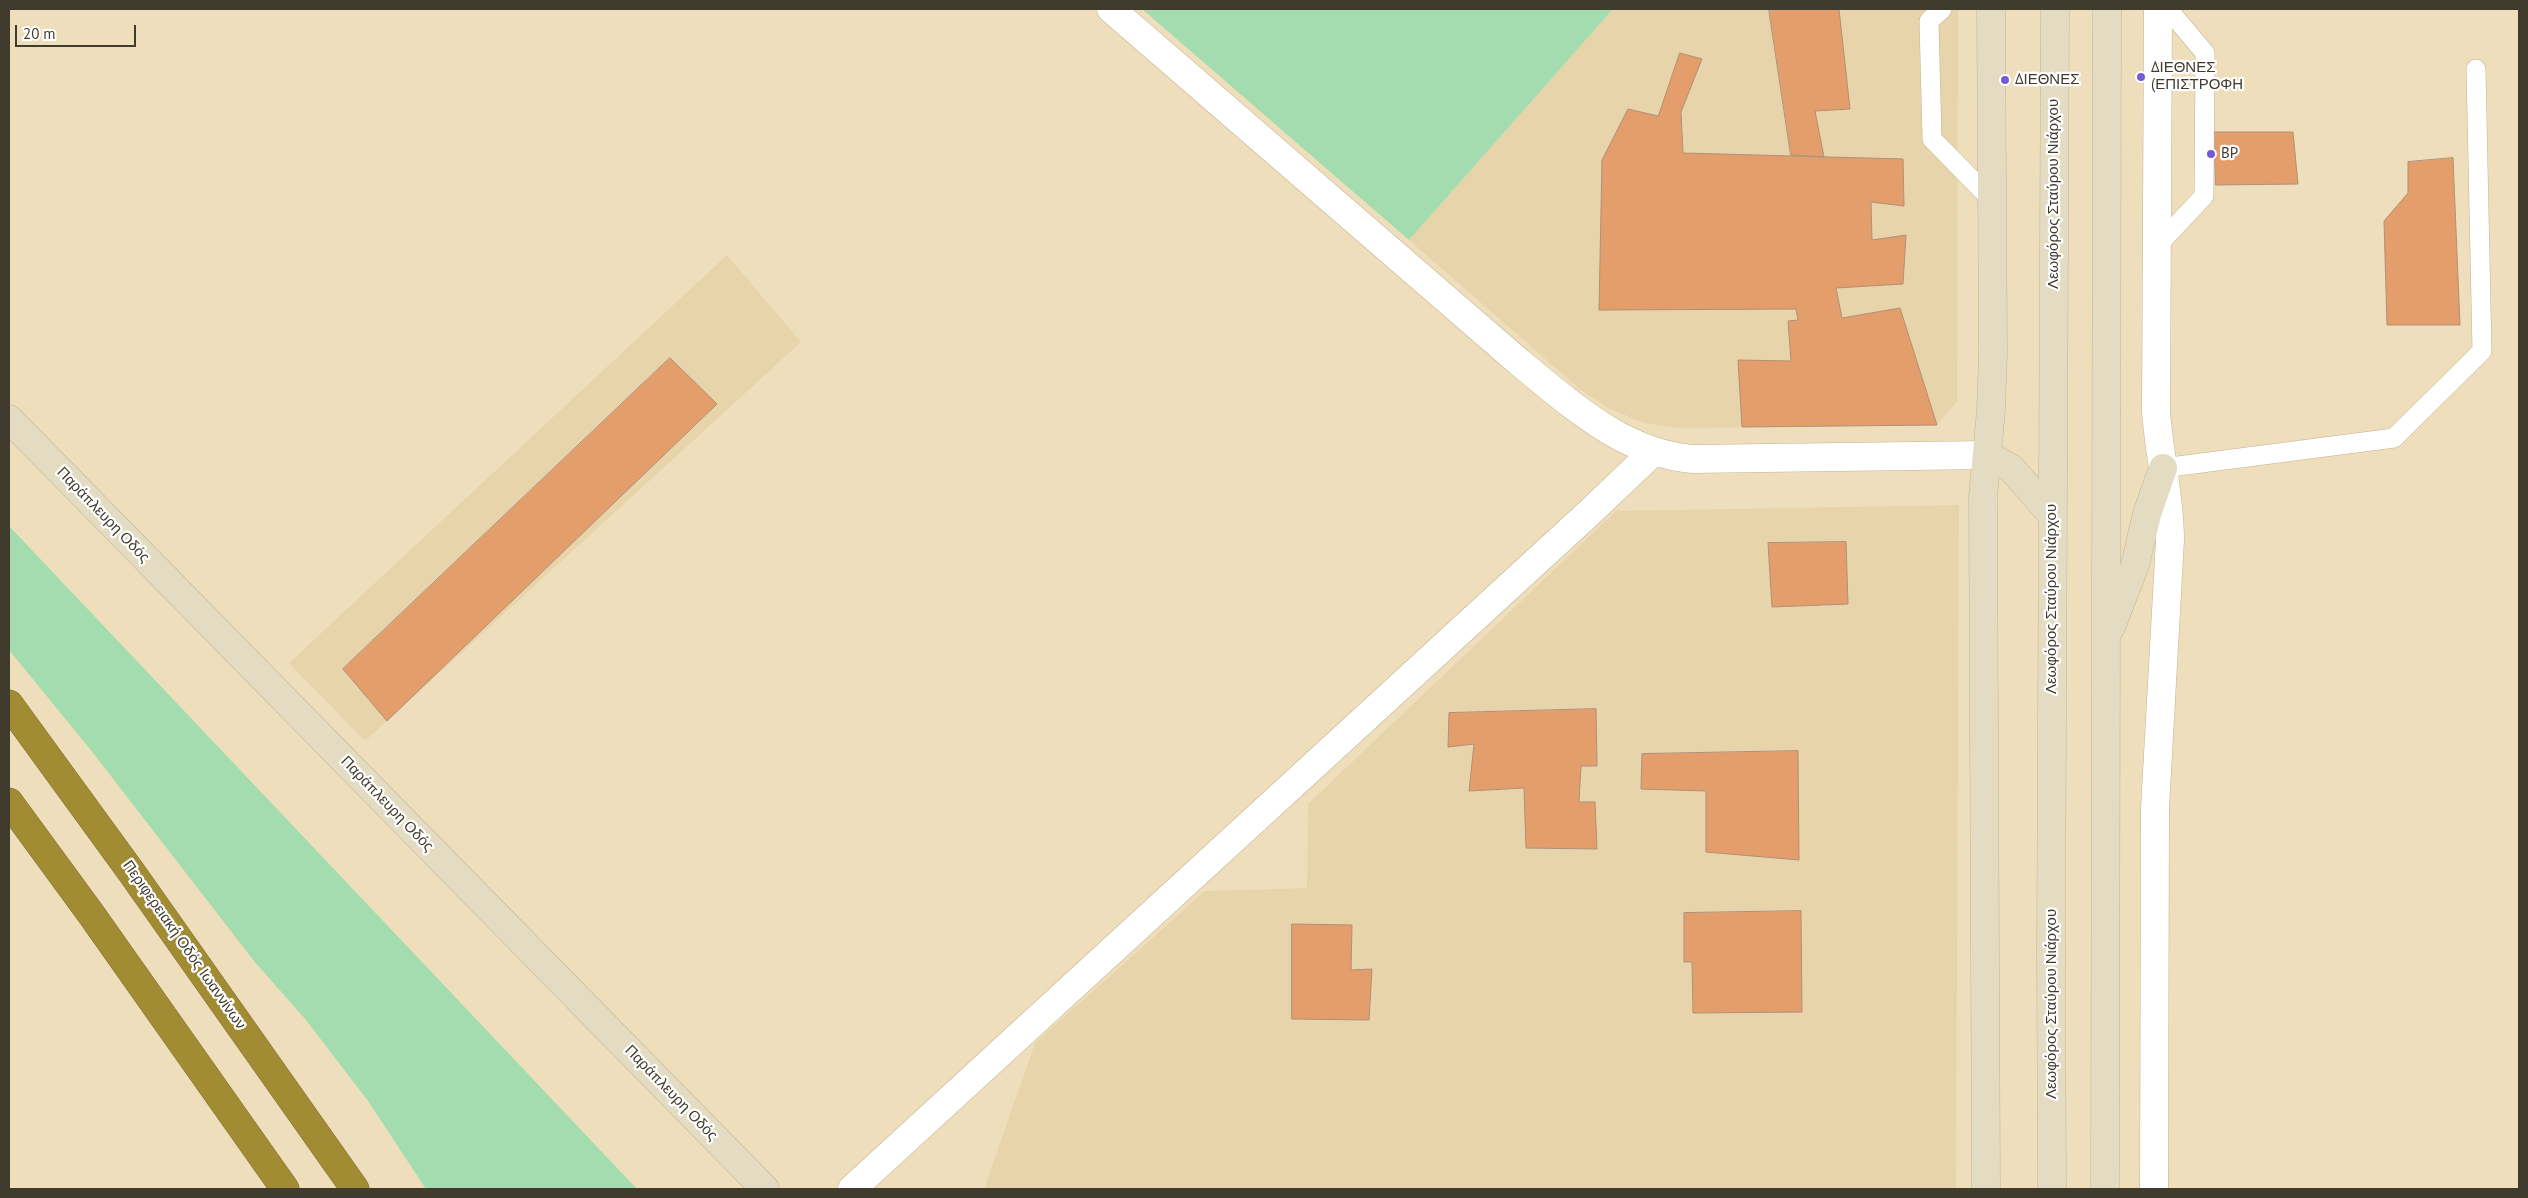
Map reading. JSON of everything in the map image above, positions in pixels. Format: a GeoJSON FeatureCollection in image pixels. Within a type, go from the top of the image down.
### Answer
{"type":"FeatureCollection","features":[{"type":"Feature","properties":{"kind":"highway","name":"Περιφερειακή Οδός Ιωαννίνων"},"geometry":{"type":"LineString","coordinates":[[9,704],[132,873],[355,1189]]}},
{"type":"Feature","properties":{"kind":"highway"},"geometry":{"type":"LineString","coordinates":[[9,802],[97,922],[285,1189]]}},
{"type":"Feature","properties":{"kind":"main road"},"geometry":{"type":"LineString","coordinates":[[1986,1189],[1983,496],[1991,410],[1993,354],[1991,9]]}},
{"type":"Feature","properties":{"kind":"main road","name":"Λεωφόρος Σταύρου Νιάρχου"},"geometry":{"type":"LineString","coordinates":[[2052,1189],[2055,9]]}},
{"type":"Feature","properties":{"kind":"main road"},"geometry":{"type":"LineString","coordinates":[[2105,1189],[2107,9]]}},
{"type":"Feature","properties":{"kind":"main road","name":"Παράπλευρη Οδός"},"geometry":{"type":"LineString","coordinates":[[9,419],[766,1189]]}},
{"type":"Feature","properties":{"kind":"main road"},"geometry":{"type":"LineString","coordinates":[[1987,455],[2011,468],[2053,516]]}},
{"type":"Feature","properties":{"kind":"main road"},"geometry":{"type":"LineString","coordinates":[[2105,642],[2135,565],[2147,514],[2163,468]]}},
{"type":"Feature","properties":{"kind":"street"},"geometry":{"type":"LineString","coordinates":[[1111,9],[1519,362],[1600,425],[1633,444],[1653,452],[1693,458],[1987,455]]}},
{"type":"Feature","properties":{"kind":"street"},"geometry":{"type":"LineString","coordinates":[[2154,1189],[2155,808],[2170,540],[2170,508],[2156,411],[2158,9]]}},
{"type":"Feature","properties":{"kind":"street"},"geometry":{"type":"LineString","coordinates":[[852,1189],[1589,514],[1653,452]]}},
{"type":"Feature","properties":{"kind":"lane"},"geometry":{"type":"LineString","coordinates":[[1942,9],[1929,20],[1932,139],[1992,200]]}},
{"type":"Feature","properties":{"kind":"lane"},"geometry":{"type":"LineString","coordinates":[[2157,246],[2204,196],[2205,53],[2168,9]]}},
{"type":"Feature","properties":{"kind":"lane"},"geometry":{"type":"LineString","coordinates":[[2163,468],[2394,438],[2482,351],[2476,69]]}},
{"type":"Feature","properties":{"kind":"shaded area"},"geometry":{"type":"Polygon","coordinates":[[[1613,9],[1958,9],[1957,401],[1937,425],[1679,428],[1644,423],[1608,408],[1581,390],[1409,240],[1613,9]]]}},
{"type":"Feature","properties":{"kind":"shaded area"},"geometry":{"type":"Polygon","coordinates":[[[727,255],[801,342],[365,741],[289,663],[727,255]]]}},
{"type":"Feature","properties":{"kind":"shaded area"},"geometry":{"type":"Polygon","coordinates":[[[1959,505],[1956,1189],[984,1189],[1035,1043],[1205,891],[1307,888],[1308,804],[1616,511],[1959,505]]]}},
{"type":"Feature","properties":{"kind":"green space"},"geometry":{"type":"Polygon","coordinates":[[[1142,9],[1613,9],[1409,240],[1142,9]]]}},
{"type":"Feature","properties":{"kind":"green space"},"geometry":{"type":"Polygon","coordinates":[[[9,526],[637,1189],[426,1189],[368,1101],[306,1020],[254,961],[90,749],[9,650],[9,526]]]}},
{"type":"Feature","properties":{"kind":"building"},"geometry":{"type":"Polygon","coordinates":[[[1769,9],[1839,9],[1850,109],[1815,111],[1824,157],[1791,155],[1769,9]]]}},
{"type":"Feature","properties":{"kind":"building"},"geometry":{"type":"Polygon","coordinates":[[[1680,53],[1702,59],[1681,112],[1683,153],[1903,159],[1904,206],[1871,202],[1872,240],[1906,235],[1903,284],[1836,288],[1842,318],[1900,308],[1937,425],[1742,427],[1738,360],[1791,361],[1788,321],[1798,320],[1796,309],[1599,310],[1602,160],[1628,109],[1658,116],[1680,53]]]}},
{"type":"Feature","properties":{"kind":"building"},"geometry":{"type":"Polygon","coordinates":[[[2214,132],[2293,132],[2298,184],[2216,185],[2214,132]]]}},
{"type":"Feature","properties":{"kind":"building"},"geometry":{"type":"Polygon","coordinates":[[[2453,158],[2460,325],[2387,325],[2384,221],[2408,193],[2408,162],[2453,158]]]}},
{"type":"Feature","properties":{"kind":"building"},"geometry":{"type":"Polygon","coordinates":[[[670,358],[717,404],[387,721],[343,669],[670,358]]]}},
{"type":"Feature","properties":{"kind":"building"},"geometry":{"type":"Polygon","coordinates":[[[1846,542],[1848,604],[1772,607],[1768,543],[1846,542]]]}},
{"type":"Feature","properties":{"kind":"building"},"geometry":{"type":"Polygon","coordinates":[[[1596,709],[1597,766],[1581,766],[1579,802],[1595,802],[1597,849],[1526,848],[1524,788],[1469,791],[1474,744],[1448,747],[1449,713],[1596,709]]]}},
{"type":"Feature","properties":{"kind":"building"},"geometry":{"type":"Polygon","coordinates":[[[1798,751],[1799,860],[1706,852],[1706,791],[1641,789],[1642,754],[1798,751]]]}},
{"type":"Feature","properties":{"kind":"building"},"geometry":{"type":"Polygon","coordinates":[[[1801,911],[1802,1012],[1693,1013],[1692,962],[1684,962],[1684,913],[1801,911]]]}},
{"type":"Feature","properties":{"kind":"building"},"geometry":{"type":"Polygon","coordinates":[[[1292,924],[1352,925],[1351,970],[1372,969],[1369,1020],[1292,1019],[1292,924]]]}},
{"type":"Feature","properties":{"kind":"place","name":"ΔΙΕΘΝΕΣ (ΕΠΙΣΤΡΟΦΗ"},"geometry":{"type":"Point","coordinates":[2141,77]}},
{"type":"Feature","properties":{"kind":"place","name":"ΔΙΕΘΝΕΣ"},"geometry":{"type":"Point","coordinates":[2005,80]}},
{"type":"Feature","properties":{"kind":"place","name":"BP"},"geometry":{"type":"Point","coordinates":[2211,154]}}]}
